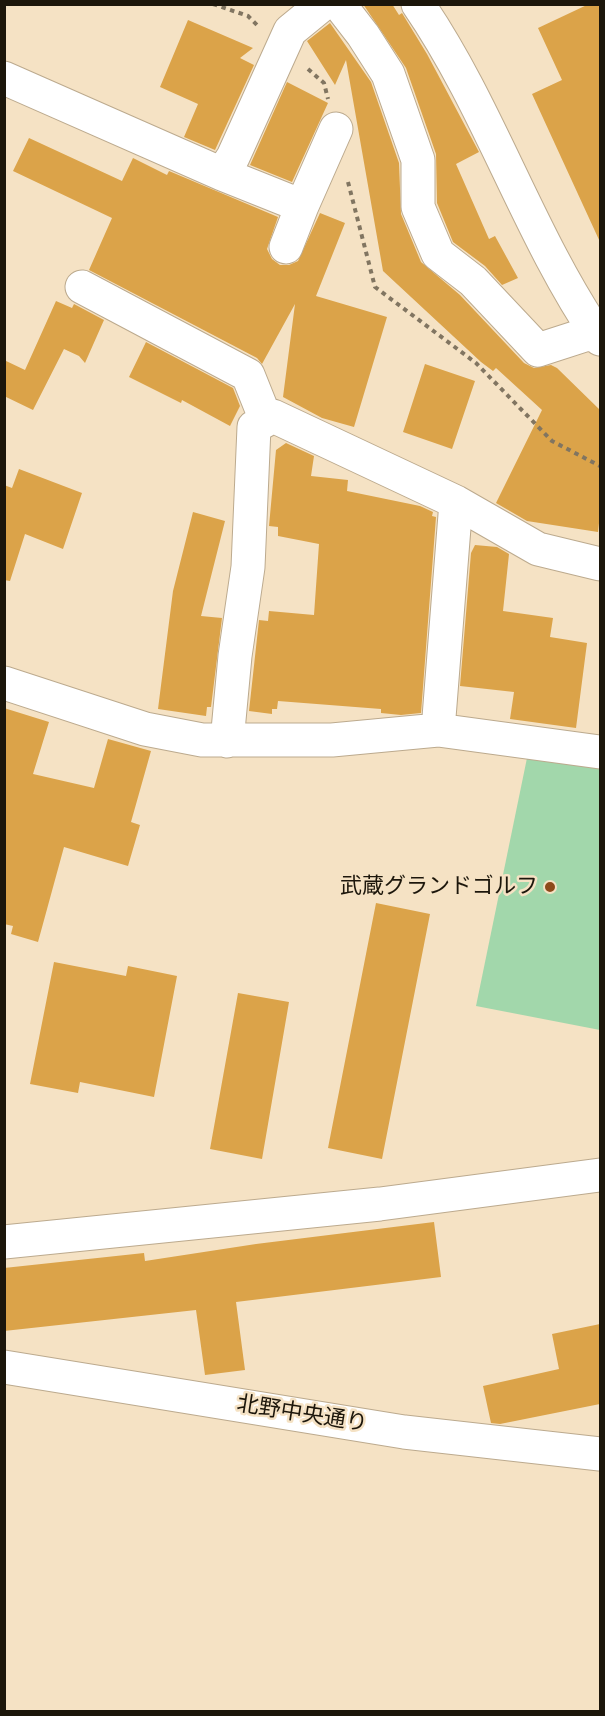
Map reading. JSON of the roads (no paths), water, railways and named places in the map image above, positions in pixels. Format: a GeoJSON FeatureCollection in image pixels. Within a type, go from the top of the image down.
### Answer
{"type":"FeatureCollection","features":[{"type":"Feature","properties":{"kind":"street"},"geometry":{"type":"LineString","coordinates":[[222,174],[233,157],[290,31],[323,4]]}},
{"type":"Feature","properties":{"kind":"street"},"geometry":{"type":"LineString","coordinates":[[339,4],[363,35],[388,74],[418,160],[418,207],[438,254],[473,281],[538,350],[599,334],[553,263],[442,39],[418,4]]}},
{"type":"Feature","properties":{"kind":"street"},"geometry":{"type":"LineString","coordinates":[[4,78],[222,174],[302,206]]}},
{"type":"Feature","properties":{"kind":"street"},"geometry":{"type":"LineString","coordinates":[[286,247],[336,129]]}},
{"type":"Feature","properties":{"kind":"street"},"geometry":{"type":"LineString","coordinates":[[82,287],[248,375],[266,420]]}},
{"type":"Feature","properties":{"kind":"street"},"geometry":{"type":"LineString","coordinates":[[227,741],[235,656],[248,567],[254,427],[273,416],[456,502],[538,549],[600,564]]}},
{"type":"Feature","properties":{"kind":"street"},"geometry":{"type":"LineString","coordinates":[[438,730],[456,502]]}},
{"type":"Feature","properties":{"kind":"street"},"geometry":{"type":"LineString","coordinates":[[4,683],[174,737],[227,741],[332,740],[438,730],[600,752]]}},
{"type":"Feature","properties":{"kind":"street"},"geometry":{"type":"LineString","coordinates":[[4,1242],[380,1204],[600,1175]]}},
{"type":"Feature","properties":{"kind":"street","name":"北野中央通り"},"geometry":{"type":"LineString","coordinates":[[4,1367],[404,1432],[600,1454]]}},
{"type":"Feature","properties":{"kind":"place","name":"武蔵グランドゴルフ"},"geometry":{"type":"Point","coordinates":[550,887]}}]}
